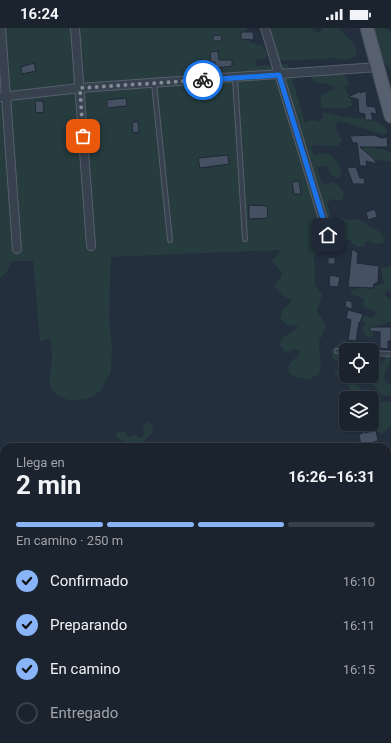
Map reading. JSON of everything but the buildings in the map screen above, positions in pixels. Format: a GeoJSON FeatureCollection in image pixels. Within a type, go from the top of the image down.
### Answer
{"type":"FeatureCollection","features":[{"type":"Feature","properties":{"kind":"main road"},"geometry":{"type":"LineString","coordinates":[[367,28],[391,116]]}},
{"type":"Feature","properties":{"kind":"street"},"geometry":{"type":"LineString","coordinates":[[1,28],[3,97],[17,249]]}},
{"type":"Feature","properties":{"kind":"street"},"geometry":{"type":"LineString","coordinates":[[75,28],[91,246]]}},
{"type":"Feature","properties":{"kind":"street"},"geometry":{"type":"LineString","coordinates":[[265,28],[328,235]]}},
{"type":"Feature","properties":{"kind":"street"},"geometry":{"type":"LineString","coordinates":[[3,97],[80,88],[378,68]]}},
{"type":"Feature","properties":{"kind":"lane"},"geometry":{"type":"LineString","coordinates":[[235,78],[245,239]]}},
{"type":"Feature","properties":{"kind":"lane"},"geometry":{"type":"LineString","coordinates":[[154,83],[170,240]]}},
{"type":"Feature","properties":{"kind":"lane"},"geometry":{"type":"LineString","coordinates":[[379,353],[391,354]]}},
{"type":"Feature","properties":{"kind":"green space"},"geometry":{"type":"Polygon","coordinates":[[[0,28],[246,28],[250,42],[263,47],[268,53],[266,58],[255,60],[257,66],[288,64],[305,123],[312,120],[319,122],[323,118],[322,113],[325,113],[341,117],[374,120],[384,127],[388,132],[384,135],[340,121],[336,124],[336,130],[342,140],[339,145],[311,146],[314,155],[322,153],[330,154],[340,167],[342,175],[338,178],[330,174],[328,166],[317,167],[322,183],[325,185],[332,182],[337,184],[344,193],[342,201],[332,199],[327,203],[332,222],[334,219],[342,217],[350,220],[358,219],[377,230],[385,238],[383,243],[378,244],[367,241],[364,246],[359,247],[354,245],[350,240],[337,238],[339,247],[322,248],[314,256],[315,285],[322,295],[317,311],[326,326],[319,342],[321,370],[318,375],[309,379],[298,378],[289,373],[288,367],[294,359],[299,356],[300,351],[295,349],[285,352],[279,343],[298,326],[287,325],[280,318],[284,308],[289,305],[291,300],[282,295],[275,287],[276,282],[281,278],[282,273],[272,261],[280,250],[111,257],[109,316],[112,349],[111,372],[100,391],[91,398],[72,401],[61,398],[52,391],[49,381],[52,359],[50,338],[40,341],[33,261],[12,261],[6,273],[0,278],[0,28]]]}},
{"type":"Feature","properties":{"kind":"green space"},"geometry":{"type":"Polygon","coordinates":[[[273,28],[310,28],[315,32],[320,32],[324,28],[338,28],[354,44],[357,55],[347,60],[331,58],[280,61],[276,57],[270,32],[273,28]]]}},
{"type":"Feature","properties":{"kind":"green space"},"geometry":{"type":"Polygon","coordinates":[[[374,28],[385,28],[391,32],[391,71],[380,56],[374,28]]]}},
{"type":"Feature","properties":{"kind":"green space"},"geometry":{"type":"Polygon","coordinates":[[[340,73],[348,79],[348,85],[344,88],[351,99],[352,105],[348,108],[321,108],[321,96],[335,88],[328,84],[313,82],[312,75],[340,73]]]}},
{"type":"Feature","properties":{"kind":"green space"},"geometry":{"type":"Polygon","coordinates":[[[364,141],[376,149],[384,149],[391,154],[391,161],[370,160],[362,148],[362,143],[364,141]]]}},
{"type":"Feature","properties":{"kind":"green space"},"geometry":{"type":"Polygon","coordinates":[[[391,266],[391,291],[387,291],[384,295],[391,300],[391,322],[370,327],[374,335],[369,338],[362,330],[363,326],[366,325],[362,318],[364,316],[372,318],[377,312],[363,307],[364,299],[351,294],[351,291],[361,287],[372,289],[376,285],[384,284],[381,270],[382,268],[391,266]]]}},
{"type":"Feature","properties":{"kind":"green space"},"geometry":{"type":"Polygon","coordinates":[[[344,340],[348,343],[340,343],[344,340]]]}},
{"type":"Feature","properties":{"kind":"green space"},"geometry":{"type":"Polygon","coordinates":[[[339,344],[339,361],[334,360],[331,355],[331,350],[339,344]]]}},
{"type":"Feature","properties":{"kind":"green space"},"geometry":{"type":"Polygon","coordinates":[[[388,351],[391,352],[391,357],[384,380],[388,384],[391,384],[391,396],[382,395],[370,383],[379,383],[379,365],[384,362],[388,351]]]}},
{"type":"Feature","properties":{"kind":"green space"},"geometry":{"type":"Polygon","coordinates":[[[338,369],[339,370],[339,378],[334,373],[338,369]]]}},
{"type":"Feature","properties":{"kind":"green space"},"geometry":{"type":"Polygon","coordinates":[[[345,383],[354,383],[364,391],[350,391],[350,388],[345,383]]]}},
{"type":"Feature","properties":{"kind":"green space"},"geometry":{"type":"Polygon","coordinates":[[[379,400],[391,402],[391,425],[382,434],[378,432],[379,400]]]}},
{"type":"Feature","properties":{"kind":"green space"},"geometry":{"type":"Polygon","coordinates":[[[147,422],[152,425],[153,428],[150,436],[144,440],[144,443],[124,443],[115,436],[118,431],[126,432],[128,437],[136,435],[140,438],[144,435],[143,426],[147,422]]]}},
{"type":"Feature","properties":{"kind":"way so far"},"geometry":{"type":"LineString","coordinates":[[83,136],[80,88],[203,80]]}},
{"type":"Feature","properties":{"kind":"route"},"geometry":{"type":"LineString","coordinates":[[203,80],[279,75],[328,235]]}}]}
